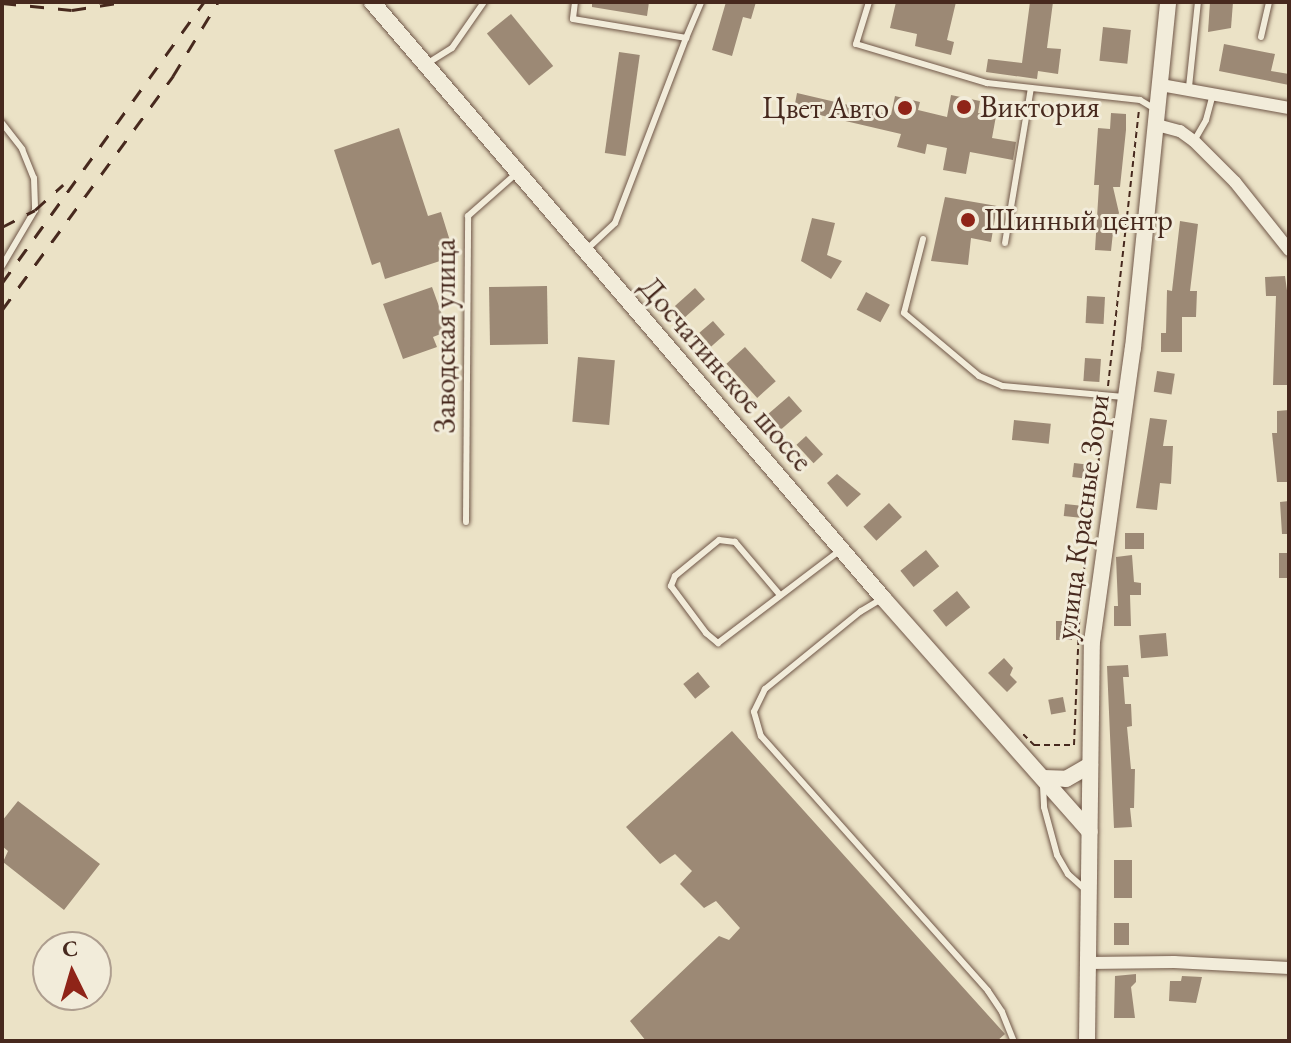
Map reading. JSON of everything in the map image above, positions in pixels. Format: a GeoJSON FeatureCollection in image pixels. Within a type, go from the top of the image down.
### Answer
{"type":"FeatureCollection","features":[{"type":"Feature","properties":{"kind":"street","name":"Досчатинское шоссе"},"geometry":{"type":"LineString","coordinates":[[372,2],[840,550],[1090,832]]}},
{"type":"Feature","properties":{"kind":"street","name":"улица Красные Зори"},"geometry":{"type":"LineString","coordinates":[[1087,1041],[1094,613],[1126,397],[1168,2]]}},
{"type":"Feature","properties":{"kind":"street"},"geometry":{"type":"LineString","coordinates":[[1161,85],[1189,87],[1289,108]]}},
{"type":"Feature","properties":{"kind":"street"},"geometry":{"type":"LineString","coordinates":[[1158,118],[1194,141],[1235,182],[1289,250]]}},
{"type":"Feature","properties":{"kind":"street"},"geometry":{"type":"LineString","coordinates":[[1043,778],[1066,779],[1090,765]]}},
{"type":"Feature","properties":{"kind":"street"},"geometry":{"type":"LineString","coordinates":[[1089,963],[1174,962],[1289,968]]}},
{"type":"Feature","properties":{"kind":"lane"},"geometry":{"type":"LineString","coordinates":[[426,65],[452,48],[484,2]]}},
{"type":"Feature","properties":{"kind":"lane"},"geometry":{"type":"LineString","coordinates":[[575,2],[573,19],[686,38]]}},
{"type":"Feature","properties":{"kind":"lane"},"geometry":{"type":"LineString","coordinates":[[583,252],[615,223],[701,2]]}},
{"type":"Feature","properties":{"kind":"lane"},"geometry":{"type":"LineString","coordinates":[[869,2],[856,44],[987,83],[1140,100],[1158,118]]}},
{"type":"Feature","properties":{"kind":"lane"},"geometry":{"type":"LineString","coordinates":[[1189,87],[1198,2]]}},
{"type":"Feature","properties":{"kind":"lane"},"geometry":{"type":"LineString","coordinates":[[1261,37],[1269,2]]}},
{"type":"Feature","properties":{"kind":"lane"},"geometry":{"type":"LineString","coordinates":[[1005,243],[1031,88]]}},
{"type":"Feature","properties":{"kind":"lane"},"geometry":{"type":"LineString","coordinates":[[1194,141],[1206,120],[1214,93]]}},
{"type":"Feature","properties":{"kind":"lane"},"geometry":{"type":"LineString","coordinates":[[2,123],[22,149],[34,178],[35,210],[2,266]]}},
{"type":"Feature","properties":{"kind":"lane","name":"Заводская улица"},"geometry":{"type":"LineString","coordinates":[[466,522],[468,216],[517,173]]}},
{"type":"Feature","properties":{"kind":"lane"},"geometry":{"type":"LineString","coordinates":[[923,239],[904,313],[979,376],[1003,386],[1107,398],[1126,397]]}},
{"type":"Feature","properties":{"kind":"lane"},"geometry":{"type":"LineString","coordinates":[[780,595],[735,542],[719,540],[675,576],[671,586],[706,633],[718,643],[840,550]]}},
{"type":"Feature","properties":{"kind":"lane"},"geometry":{"type":"LineString","coordinates":[[883,598],[861,611],[765,689],[754,712],[757,724],[761,736],[988,991],[1002,1012],[1014,1041]]}},
{"type":"Feature","properties":{"kind":"lane"},"geometry":{"type":"LineString","coordinates":[[1043,778],[1044,807],[1057,855],[1068,874],[1090,892]]}},
{"type":"Feature","properties":{"kind":"path"},"geometry":{"type":"LineString","coordinates":[[1022,733],[1034,745],[1074,745],[1080,600],[1107,398],[1140,100]]}},
{"type":"Feature","properties":{"kind":"building"},"geometry":{"type":"Polygon","coordinates":[[[592,2],[649,2],[647,16],[592,7],[592,2]]]}},
{"type":"Feature","properties":{"kind":"building"},"geometry":{"type":"Polygon","coordinates":[[[726,2],[756,2],[751,19],[743,17],[732,56],[712,50],[726,2]]]}},
{"type":"Feature","properties":{"kind":"building"},"geometry":{"type":"Polygon","coordinates":[[[896,2],[956,2],[947,40],[954,42],[951,55],[915,46],[917,34],[890,28],[896,2]]]}},
{"type":"Feature","properties":{"kind":"building"},"geometry":{"type":"Polygon","coordinates":[[[1030,2],[1053,2],[1047,48],[1061,49],[1058,74],[1038,71],[1037,79],[986,72],[988,59],[1022,63],[1030,2]]]}},
{"type":"Feature","properties":{"kind":"building"},"geometry":{"type":"Polygon","coordinates":[[[1210,2],[1233,2],[1231,28],[1208,32],[1210,2]]]}},
{"type":"Feature","properties":{"kind":"building"},"geometry":{"type":"Polygon","coordinates":[[[511,14],[553,66],[529,86],[487,34],[511,14]]]}},
{"type":"Feature","properties":{"kind":"building"},"geometry":{"type":"Polygon","coordinates":[[[1103,27],[1131,30],[1127,64],[1099,61],[1103,27]]]}},
{"type":"Feature","properties":{"kind":"building"},"geometry":{"type":"Polygon","coordinates":[[[1224,44],[1275,54],[1271,71],[1289,74],[1289,85],[1219,71],[1224,44]]]}},
{"type":"Feature","properties":{"kind":"building"},"geometry":{"type":"Polygon","coordinates":[[[619,52],[640,55],[626,156],[605,153],[619,52]]]}},
{"type":"Feature","properties":{"kind":"building"},"geometry":{"type":"Polygon","coordinates":[[[797,93],[891,115],[895,96],[920,102],[918,110],[947,117],[951,95],[980,101],[978,113],[996,116],[992,138],[1016,142],[1013,160],[970,152],[966,174],[943,170],[947,148],[927,144],[925,154],[897,147],[901,134],[794,109],[797,93]]]}},
{"type":"Feature","properties":{"kind":"building"},"geometry":{"type":"Polygon","coordinates":[[[1111,113],[1126,114],[1126,130],[1120,187],[1113,187],[1119,213],[1114,223],[1111,251],[1095,250],[1099,185],[1094,185],[1098,128],[1110,129],[1111,113]]]}},
{"type":"Feature","properties":{"kind":"building"},"geometry":{"type":"Polygon","coordinates":[[[399,128],[428,216],[441,212],[450,241],[438,245],[443,260],[385,279],[380,262],[372,265],[334,150],[399,128]]]}},
{"type":"Feature","properties":{"kind":"building","name":"Шинный центр"},"geometry":{"type":"Polygon","coordinates":[[[945,197],[997,206],[991,242],[971,238],[968,265],[931,261],[945,197]]]}},
{"type":"Feature","properties":{"kind":"building"},"geometry":{"type":"Polygon","coordinates":[[[812,218],[835,223],[827,255],[842,261],[831,279],[801,261],[812,218]]]}},
{"type":"Feature","properties":{"kind":"building"},"geometry":{"type":"Polygon","coordinates":[[[1180,221],[1198,224],[1190,291],[1197,291],[1196,317],[1182,317],[1182,352],[1161,352],[1161,333],[1166,333],[1167,290],[1172,291],[1180,221]]]}},
{"type":"Feature","properties":{"kind":"building"},"geometry":{"type":"Polygon","coordinates":[[[1285,276],[1289,305],[1289,385],[1273,385],[1276,296],[1266,296],[1265,277],[1285,276]]]}},
{"type":"Feature","properties":{"kind":"building"},"geometry":{"type":"Polygon","coordinates":[[[547,286],[548,344],[490,345],[489,287],[547,286]]]}},
{"type":"Feature","properties":{"kind":"building"},"geometry":{"type":"Polygon","coordinates":[[[432,287],[448,331],[433,337],[437,347],[403,359],[383,304],[432,287]]]}},
{"type":"Feature","properties":{"kind":"building"},"geometry":{"type":"Polygon","coordinates":[[[695,288],[705,299],[685,317],[675,306],[695,288]]]}},
{"type":"Feature","properties":{"kind":"building"},"geometry":{"type":"Polygon","coordinates":[[[866,292],[890,305],[880,322],[857,310],[866,292]]]}},
{"type":"Feature","properties":{"kind":"building"},"geometry":{"type":"Polygon","coordinates":[[[1087,296],[1105,297],[1104,324],[1086,323],[1087,296]]]}},
{"type":"Feature","properties":{"kind":"building"},"geometry":{"type":"Polygon","coordinates":[[[713,321],[725,335],[711,346],[699,333],[713,321]]]}},
{"type":"Feature","properties":{"kind":"building"},"geometry":{"type":"Polygon","coordinates":[[[745,347],[776,381],[757,398],[726,364],[745,347]]]}},
{"type":"Feature","properties":{"kind":"building"},"geometry":{"type":"Polygon","coordinates":[[[578,357],[615,360],[609,425],[572,422],[578,357]]]}},
{"type":"Feature","properties":{"kind":"building"},"geometry":{"type":"Polygon","coordinates":[[[1085,358],[1101,359],[1099,382],[1083,381],[1085,358]]]}},
{"type":"Feature","properties":{"kind":"building"},"geometry":{"type":"Polygon","coordinates":[[[1157,371],[1175,374],[1171,395],[1154,392],[1157,371]]]}},
{"type":"Feature","properties":{"kind":"building"},"geometry":{"type":"Polygon","coordinates":[[[789,396],[802,411],[781,429],[768,414],[789,396]]]}},
{"type":"Feature","properties":{"kind":"building"},"geometry":{"type":"Polygon","coordinates":[[[1289,410],[1289,482],[1277,482],[1272,433],[1277,433],[1277,411],[1289,410]]]}},
{"type":"Feature","properties":{"kind":"building"},"geometry":{"type":"Polygon","coordinates":[[[1150,418],[1167,420],[1163,446],[1173,446],[1171,484],[1160,483],[1157,510],[1136,508],[1150,418]]]}},
{"type":"Feature","properties":{"kind":"building"},"geometry":{"type":"Polygon","coordinates":[[[1014,420],[1051,424],[1049,444],[1012,440],[1014,420]]]}},
{"type":"Feature","properties":{"kind":"building"},"geometry":{"type":"Polygon","coordinates":[[[806,436],[823,454],[814,463],[796,445],[806,436]]]}},
{"type":"Feature","properties":{"kind":"building"},"geometry":{"type":"Polygon","coordinates":[[[1074,463],[1091,465],[1089,479],[1072,477],[1074,463]]]}},
{"type":"Feature","properties":{"kind":"building"},"geometry":{"type":"Polygon","coordinates":[[[837,474],[861,494],[847,507],[827,483],[837,474]]]}},
{"type":"Feature","properties":{"kind":"building"},"geometry":{"type":"Polygon","coordinates":[[[1289,501],[1289,534],[1282,534],[1280,502],[1289,501]]]}},
{"type":"Feature","properties":{"kind":"building"},"geometry":{"type":"Polygon","coordinates":[[[889,503],[902,517],[876,541],[863,527],[889,503]]]}},
{"type":"Feature","properties":{"kind":"building"},"geometry":{"type":"Polygon","coordinates":[[[1065,504],[1084,506],[1083,518],[1064,516],[1065,504]]]}},
{"type":"Feature","properties":{"kind":"building"},"geometry":{"type":"Polygon","coordinates":[[[1125,533],[1144,533],[1144,549],[1125,549],[1125,533]]]}},
{"type":"Feature","properties":{"kind":"building"},"geometry":{"type":"Polygon","coordinates":[[[926,550],[939,566],[914,587],[900,571],[926,550]]]}},
{"type":"Feature","properties":{"kind":"building"},"geometry":{"type":"Polygon","coordinates":[[[1279,553],[1289,553],[1289,578],[1279,578],[1279,553]]]}},
{"type":"Feature","properties":{"kind":"building"},"geometry":{"type":"Polygon","coordinates":[[[1132,555],[1134,582],[1141,583],[1141,595],[1130,595],[1131,626],[1114,626],[1114,606],[1118,606],[1116,557],[1132,555]]]}},
{"type":"Feature","properties":{"kind":"building"},"geometry":{"type":"Polygon","coordinates":[[[957,591],[970,607],[946,627],[933,611],[957,591]]]}},
{"type":"Feature","properties":{"kind":"building"},"geometry":{"type":"Polygon","coordinates":[[[1056,621],[1072,621],[1072,640],[1056,640],[1056,621]]]}},
{"type":"Feature","properties":{"kind":"building"},"geometry":{"type":"Polygon","coordinates":[[[1166,633],[1168,656],[1141,658],[1139,635],[1166,633]]]}},
{"type":"Feature","properties":{"kind":"building"},"geometry":{"type":"Polygon","coordinates":[[[1004,658],[1013,668],[1010,675],[1017,682],[1007,692],[988,673],[1004,658]]]}},
{"type":"Feature","properties":{"kind":"building"},"geometry":{"type":"Polygon","coordinates":[[[1128,665],[1129,677],[1123,677],[1125,704],[1131,704],[1132,726],[1127,727],[1131,769],[1135,769],[1134,808],[1130,808],[1132,827],[1114,828],[1107,666],[1128,665]]]}},
{"type":"Feature","properties":{"kind":"building"},"geometry":{"type":"Polygon","coordinates":[[[698,672],[710,687],[695,699],[683,684],[698,672]]]}},
{"type":"Feature","properties":{"kind":"building"},"geometry":{"type":"Polygon","coordinates":[[[1063,697],[1066,712],[1051,715],[1048,700],[1063,697]]]}},
{"type":"Feature","properties":{"kind":"building"},"geometry":{"type":"Polygon","coordinates":[[[732,731],[1005,1034],[997,1041],[646,1041],[630,1021],[719,936],[729,940],[740,928],[716,901],[704,908],[680,884],[692,871],[675,854],[660,864],[626,827],[732,731]]]}},
{"type":"Feature","properties":{"kind":"building"},"geometry":{"type":"Polygon","coordinates":[[[18,801],[100,864],[64,910],[3,862],[8,851],[2,846],[2,821],[18,801]]]}},
{"type":"Feature","properties":{"kind":"building"},"geometry":{"type":"Polygon","coordinates":[[[1114,860],[1132,860],[1132,898],[1114,898],[1114,860]]]}},
{"type":"Feature","properties":{"kind":"building"},"geometry":{"type":"Polygon","coordinates":[[[1114,923],[1129,923],[1129,945],[1114,945],[1114,923]]]}},
{"type":"Feature","properties":{"kind":"building"},"geometry":{"type":"Polygon","coordinates":[[[1136,974],[1136,982],[1131,987],[1135,1018],[1114,1018],[1115,976],[1136,974]]]}},
{"type":"Feature","properties":{"kind":"building"},"geometry":{"type":"Polygon","coordinates":[[[1182,976],[1202,977],[1196,1003],[1169,1001],[1170,981],[1181,981],[1182,976]]]}},
{"type":"Feature","properties":{"kind":"railway"},"geometry":{"type":"LineString","coordinates":[[2,3],[72,10],[123,2]]}},
{"type":"Feature","properties":{"kind":"railway"},"geometry":{"type":"LineString","coordinates":[[2,283],[204,2]]}},
{"type":"Feature","properties":{"kind":"railway"},"geometry":{"type":"LineString","coordinates":[[2,310],[173,76],[218,2]]}},
{"type":"Feature","properties":{"kind":"railway"},"geometry":{"type":"LineString","coordinates":[[2,227],[35,210],[63,185]]}},
{"type":"Feature","properties":{"kind":"place","name":"Виктория"},"geometry":{"type":"Point","coordinates":[964,107]}},
{"type":"Feature","properties":{"kind":"place","name":"Цвет Авто"},"geometry":{"type":"Point","coordinates":[905,108]}},
{"type":"Feature","properties":{"kind":"place","name":"Шинный центр"},"geometry":{"type":"Point","coordinates":[968,220]}}]}
